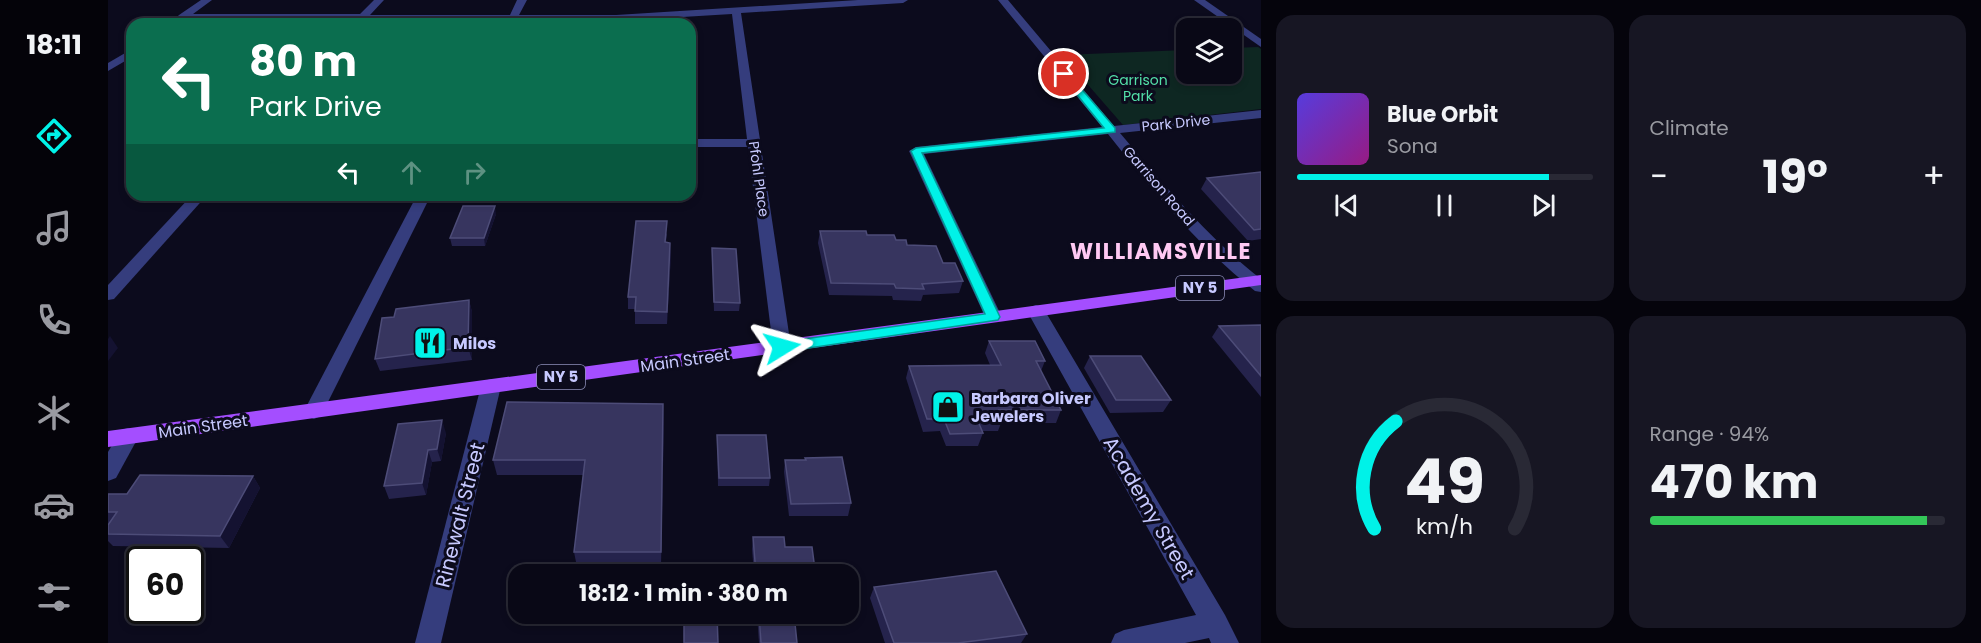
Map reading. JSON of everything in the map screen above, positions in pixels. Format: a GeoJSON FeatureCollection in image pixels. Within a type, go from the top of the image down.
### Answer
{"type":"FeatureCollection","features":[{"type":"Feature","properties":{"kind":"main road","name":"Main Street"},"geometry":{"type":"LineString","coordinates":[[118,437],[1036,311],[1258,283]]}},
{"type":"Feature","properties":{"kind":"street"},"geometry":{"type":"LineString","coordinates":[[182,17],[207,0]]}},
{"type":"Feature","properties":{"kind":"street"},"geometry":{"type":"LineString","coordinates":[[362,18],[379,0]]}},
{"type":"Feature","properties":{"kind":"street"},"geometry":{"type":"LineString","coordinates":[[513,18],[522,0]]}},
{"type":"Feature","properties":{"kind":"street"},"geometry":{"type":"LineString","coordinates":[[675,15],[676,0]]}},
{"type":"Feature","properties":{"kind":"street"},"geometry":{"type":"LineString","coordinates":[[616,18],[836,2],[903,0]]}},
{"type":"Feature","properties":{"kind":"street","name":"Garrison Road"},"geometry":{"type":"LineString","coordinates":[[1003,0],[1182,216],[1223,256],[1258,283]]}},
{"type":"Feature","properties":{"kind":"street"},"geometry":{"type":"LineString","coordinates":[[1199,0],[1261,44]]}},
{"type":"Feature","properties":{"kind":"street","name":"Pfohl Place"},"geometry":{"type":"LineString","coordinates":[[736,11],[782,347]]}},
{"type":"Feature","properties":{"kind":"street"},"geometry":{"type":"LineString","coordinates":[[182,17],[226,18]]}},
{"type":"Feature","properties":{"kind":"street"},"geometry":{"type":"LineString","coordinates":[[108,68],[126,56]]}},
{"type":"Feature","properties":{"kind":"street","name":"Park Drive"},"geometry":{"type":"LineString","coordinates":[[993,317],[916,151],[1261,114]]}},
{"type":"Feature","properties":{"kind":"street"},"geometry":{"type":"LineString","coordinates":[[696,143],[754,143]]}},
{"type":"Feature","properties":{"kind":"street"},"geometry":{"type":"LineString","coordinates":[[108,295],[194,201]]}},
{"type":"Feature","properties":{"kind":"street"},"geometry":{"type":"LineString","coordinates":[[314,411],[421,201]]}},
{"type":"Feature","properties":{"kind":"street","name":"Academy Street"},"geometry":{"type":"LineString","coordinates":[[1036,311],[1221,634]]}},
{"type":"Feature","properties":{"kind":"street","name":"Rinewalt Street"},"geometry":{"type":"LineString","coordinates":[[428,643],[491,387]]}},
{"type":"Feature","properties":{"kind":"street"},"geometry":{"type":"LineString","coordinates":[[108,472],[118,437]]}},
{"type":"Feature","properties":{"kind":"street"},"geometry":{"type":"LineString","coordinates":[[1124,643],[1221,634]]}},
{"type":"Feature","properties":{"kind":"green space","name":"Garrison Park"},"geometry":{"type":"Polygon","coordinates":[[[1242,48],[1261,49],[1261,109],[1123,125],[1062,55],[1176,50],[1176,84],[1242,84],[1242,48]]]}},
{"type":"Feature","properties":{"kind":"building"},"geometry":{"type":"Polygon","coordinates":[[[1261,172],[1261,229],[1254,230],[1207,178],[1261,172]]]}},
{"type":"Feature","properties":{"kind":"building"},"geometry":{"type":"Polygon","coordinates":[[[463,206],[495,206],[484,238],[450,238],[463,206]]]}},
{"type":"Feature","properties":{"kind":"building"},"geometry":{"type":"Polygon","coordinates":[[[636,221],[667,221],[665,242],[670,243],[667,312],[635,311],[636,297],[628,297],[636,221]]]}},
{"type":"Feature","properties":{"kind":"building"},"geometry":{"type":"Polygon","coordinates":[[[820,231],[866,231],[867,235],[894,235],[896,240],[906,240],[907,245],[936,246],[943,263],[955,263],[963,281],[922,284],[924,289],[896,288],[894,284],[831,283],[820,231]]]}},
{"type":"Feature","properties":{"kind":"building"},"geometry":{"type":"Polygon","coordinates":[[[712,248],[736,249],[740,303],[714,302],[712,248]]]}},
{"type":"Feature","properties":{"kind":"building"},"geometry":{"type":"Polygon","coordinates":[[[469,300],[468,347],[375,359],[382,318],[394,317],[396,309],[469,300]]]}},
{"type":"Feature","properties":{"kind":"building"},"geometry":{"type":"Polygon","coordinates":[[[1261,325],[1261,376],[1219,326],[1261,325]]]}},
{"type":"Feature","properties":{"kind":"building"},"geometry":{"type":"Polygon","coordinates":[[[989,341],[1035,341],[1045,361],[1036,361],[1061,410],[999,410],[1003,419],[977,419],[983,433],[950,434],[944,419],[927,419],[909,366],[1001,365],[989,341]]]}},
{"type":"Feature","properties":{"kind":"building"},"geometry":{"type":"Polygon","coordinates":[[[1090,356],[1141,356],[1171,400],[1116,400],[1090,356]]]}},
{"type":"Feature","properties":{"kind":"building"},"geometry":{"type":"Polygon","coordinates":[[[507,402],[663,404],[661,552],[574,552],[585,460],[493,460],[507,402]]]}},
{"type":"Feature","properties":{"kind":"building"},"geometry":{"type":"Polygon","coordinates":[[[442,420],[437,449],[428,450],[422,483],[384,486],[398,424],[442,420]]]}},
{"type":"Feature","properties":{"kind":"building"},"geometry":{"type":"Polygon","coordinates":[[[717,435],[766,435],[770,478],[719,478],[717,435]]]}},
{"type":"Feature","properties":{"kind":"building"},"geometry":{"type":"Polygon","coordinates":[[[842,457],[851,503],[791,504],[785,460],[842,457]]]}},
{"type":"Feature","properties":{"kind":"building"},"geometry":{"type":"Polygon","coordinates":[[[140,475],[253,476],[220,536],[108,534],[108,525],[117,512],[108,512],[108,494],[127,494],[140,475]]]}},
{"type":"Feature","properties":{"kind":"building"},"geometry":{"type":"Polygon","coordinates":[[[753,537],[784,537],[785,547],[812,547],[814,564],[755,564],[753,537]]]}},
{"type":"Feature","properties":{"kind":"building"},"geometry":{"type":"Polygon","coordinates":[[[996,571],[1027,634],[958,643],[894,643],[874,587],[996,571]]]}},
{"type":"Feature","properties":{"kind":"building"},"geometry":{"type":"Polygon","coordinates":[[[684,624],[717,624],[718,643],[684,643],[684,624]]]}},
{"type":"Feature","properties":{"kind":"building"},"geometry":{"type":"Polygon","coordinates":[[[760,624],[795,624],[797,643],[761,643],[760,624]]]}},
{"type":"Feature","properties":{"kind":"place","name":"Milos"},"geometry":{"type":"Point","coordinates":[430,343]}},
{"type":"Feature","properties":{"kind":"place","name":"Barbara Oliver Jewelers"},"geometry":{"type":"Point","coordinates":[948,407]}},
{"type":"Feature","properties":{"kind":"district","name":"WILLIAMSVILLE"},"geometry":{"type":"Point","coordinates":[1161,251]}},
{"type":"Feature","properties":{"kind":"route"},"geometry":{"type":"LineString","coordinates":[[782,347],[993,317],[916,151],[1111,130],[1064,74]]}}]}
